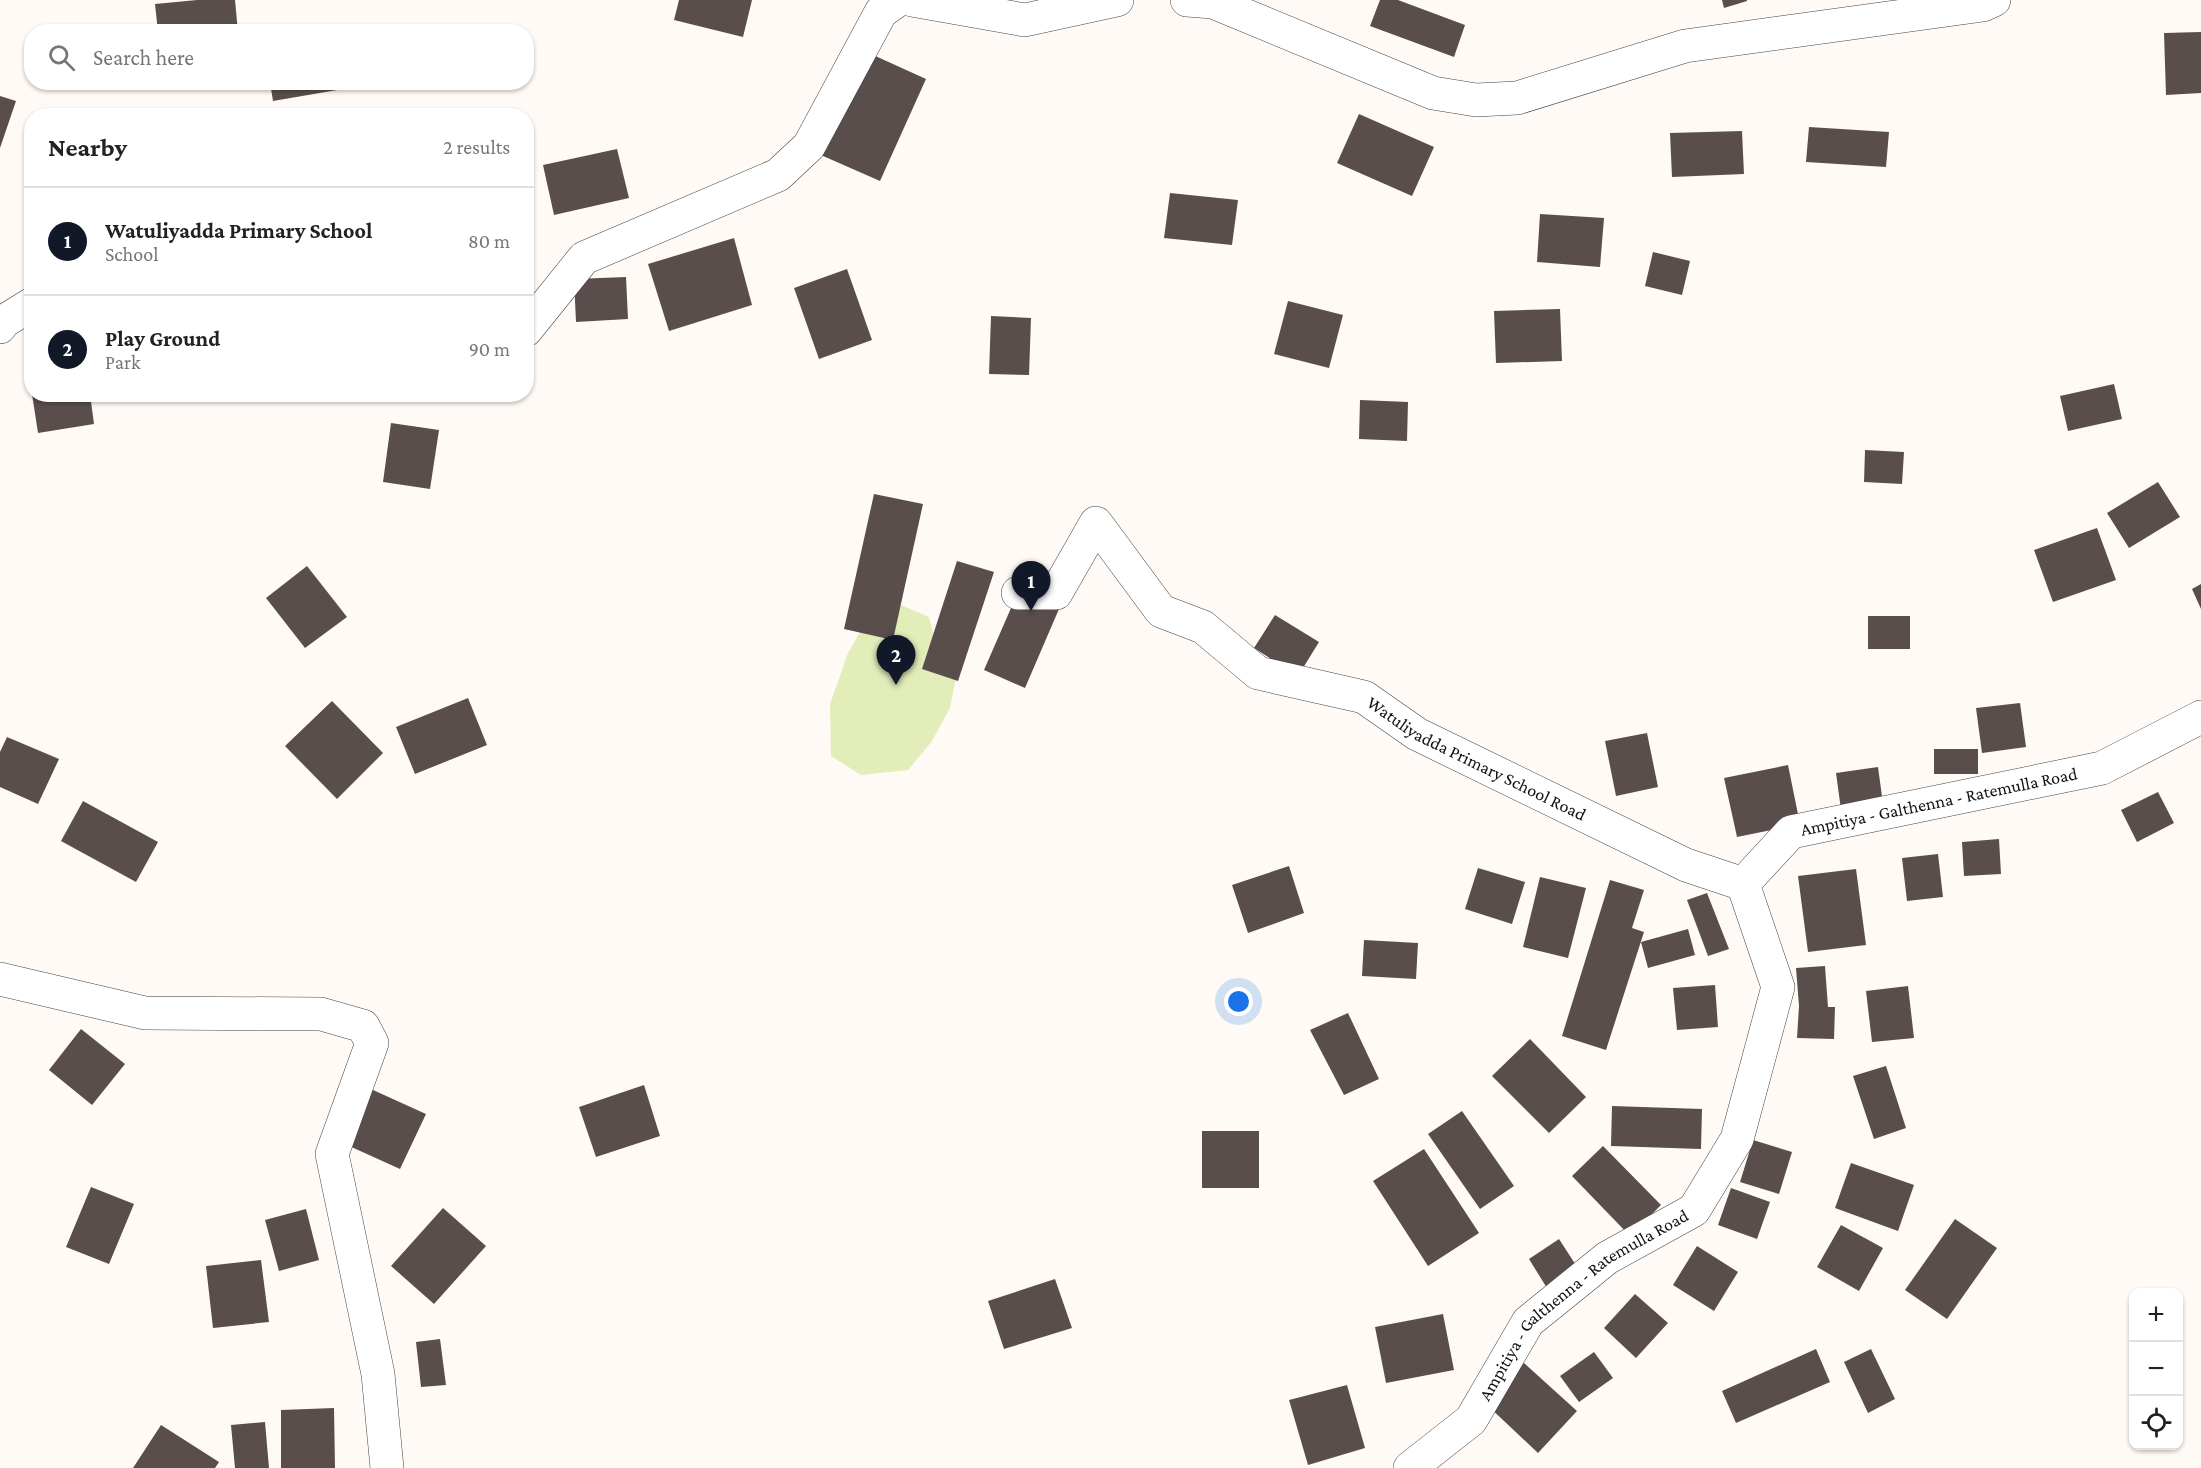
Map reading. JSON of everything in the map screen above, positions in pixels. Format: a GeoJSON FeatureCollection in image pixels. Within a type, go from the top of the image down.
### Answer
{"type":"FeatureCollection","features":[{"type":"Feature","properties":{"kind":"street"},"geometry":{"type":"LineString","coordinates":[[534,320],[584,258],[778,175],[809,146],[881,12],[898,0]]}},
{"type":"Feature","properties":{"kind":"street"},"geometry":{"type":"LineString","coordinates":[[912,0],[1025,20],[1117,0]]}},
{"type":"Feature","properties":{"kind":"street"},"geometry":{"type":"LineString","coordinates":[[1187,0],[1212,2],[1433,93],[1476,100],[1517,98],[1685,46],[1983,5],[1994,0]]}},
{"type":"Feature","properties":{"kind":"street"},"geometry":{"type":"LineString","coordinates":[[0,327],[3,322],[24,309]]}},
{"type":"Feature","properties":{"kind":"street","name":"Watuliyadda Primary School Road"},"geometry":{"type":"LineString","coordinates":[[1018,593],[1056,593],[1096,523],[1161,611],[1203,627],[1258,673],[1364,697],[1417,734],[1686,865],[1743,884]]}},
{"type":"Feature","properties":{"kind":"street","name":"Ampitiya - Galthenna - Ratemulla Road"},"geometry":{"type":"LineString","coordinates":[[1410,1468],[1471,1420],[1528,1322],[1607,1258],[1694,1210],[1737,1138],[1778,987],[1743,884],[1791,832],[2102,768],[2201,717]]}},
{"type":"Feature","properties":{"kind":"street"},"geometry":{"type":"LineString","coordinates":[[0,979],[145,1012],[321,1014],[363,1026],[372,1043],[332,1154],[378,1374],[387,1468]]}},
{"type":"Feature","properties":{"kind":"green space"},"geometry":{"type":"Polygon","coordinates":[[[901,605],[929,617],[938,651],[958,667],[950,708],[932,741],[908,770],[861,775],[831,756],[830,704],[848,653],[868,618],[901,605]]]}},
{"type":"Feature","properties":{"kind":"building"},"geometry":{"type":"Polygon","coordinates":[[[197,0],[235,0],[237,24],[157,24],[155,4],[197,0]]]}},
{"type":"Feature","properties":{"kind":"building"},"geometry":{"type":"Polygon","coordinates":[[[679,0],[752,0],[743,37],[674,20],[679,0]]]}},
{"type":"Feature","properties":{"kind":"building"},"geometry":{"type":"Polygon","coordinates":[[[1380,0],[1398,0],[1465,25],[1454,57],[1370,26],[1380,0]]]}},
{"type":"Feature","properties":{"kind":"building"},"geometry":{"type":"Polygon","coordinates":[[[1722,0],[1747,0],[1747,1],[1724,8],[1722,0]]]}},
{"type":"Feature","properties":{"kind":"building"},"geometry":{"type":"Polygon","coordinates":[[[2201,32],[2201,93],[2166,95],[2164,33],[2201,32]]]}},
{"type":"Feature","properties":{"kind":"building"},"geometry":{"type":"Polygon","coordinates":[[[860,49],[926,79],[880,181],[814,152],[860,49]]]}},
{"type":"Feature","properties":{"kind":"building"},"geometry":{"type":"Polygon","coordinates":[[[271,90],[337,90],[273,101],[271,90]]]}},
{"type":"Feature","properties":{"kind":"building"},"geometry":{"type":"Polygon","coordinates":[[[0,96],[16,101],[0,148],[0,96]]]}},
{"type":"Feature","properties":{"kind":"building"},"geometry":{"type":"Polygon","coordinates":[[[1359,114],[1434,147],[1412,196],[1337,163],[1359,114]]]}},
{"type":"Feature","properties":{"kind":"building"},"geometry":{"type":"Polygon","coordinates":[[[1809,127],[1889,132],[1886,167],[1806,162],[1809,127]]]}},
{"type":"Feature","properties":{"kind":"building"},"geometry":{"type":"Polygon","coordinates":[[[1742,131],[1744,174],[1672,177],[1670,133],[1742,131]]]}},
{"type":"Feature","properties":{"kind":"building"},"geometry":{"type":"Polygon","coordinates":[[[617,149],[629,198],[554,215],[543,165],[617,149]]]}},
{"type":"Feature","properties":{"kind":"building"},"geometry":{"type":"Polygon","coordinates":[[[1170,193],[1238,200],[1232,245],[1164,238],[1170,193]]]}},
{"type":"Feature","properties":{"kind":"building"},"geometry":{"type":"Polygon","coordinates":[[[1540,214],[1604,218],[1600,267],[1537,262],[1540,214]]]}},
{"type":"Feature","properties":{"kind":"building"},"geometry":{"type":"Polygon","coordinates":[[[734,238],[752,305],[669,331],[648,264],[734,238]]]}},
{"type":"Feature","properties":{"kind":"building"},"geometry":{"type":"Polygon","coordinates":[[[1653,252],[1690,261],[1682,295],[1645,286],[1653,252]]]}},
{"type":"Feature","properties":{"kind":"building"},"geometry":{"type":"Polygon","coordinates":[[[847,269],[872,340],[819,359],[794,288],[847,269]]]}},
{"type":"Feature","properties":{"kind":"building"},"geometry":{"type":"Polygon","coordinates":[[[626,277],[628,319],[576,322],[574,279],[626,277]]]}},
{"type":"Feature","properties":{"kind":"building"},"geometry":{"type":"Polygon","coordinates":[[[1288,301],[1343,315],[1329,368],[1274,354],[1288,301]]]}},
{"type":"Feature","properties":{"kind":"building"},"geometry":{"type":"Polygon","coordinates":[[[1560,309],[1562,361],[1496,363],[1494,311],[1560,309]]]}},
{"type":"Feature","properties":{"kind":"building"},"geometry":{"type":"Polygon","coordinates":[[[991,316],[1031,318],[1029,375],[989,374],[991,316]]]}},
{"type":"Feature","properties":{"kind":"building"},"geometry":{"type":"Polygon","coordinates":[[[2114,384],[2122,419],[2068,431],[2060,396],[2114,384]]]}},
{"type":"Feature","properties":{"kind":"building"},"geometry":{"type":"Polygon","coordinates":[[[1360,400],[1408,402],[1407,441],[1359,439],[1360,400]]]}},
{"type":"Feature","properties":{"kind":"building"},"geometry":{"type":"Polygon","coordinates":[[[33,402],[91,402],[94,424],[38,433],[33,402]]]}},
{"type":"Feature","properties":{"kind":"building"},"geometry":{"type":"Polygon","coordinates":[[[391,423],[439,430],[430,489],[383,482],[391,423]]]}},
{"type":"Feature","properties":{"kind":"building"},"geometry":{"type":"Polygon","coordinates":[[[1865,450],[1904,452],[1902,484],[1864,482],[1865,450]]]}},
{"type":"Feature","properties":{"kind":"building"},"geometry":{"type":"Polygon","coordinates":[[[2158,482],[2180,517],[2129,548],[2107,513],[2158,482]]]}},
{"type":"Feature","properties":{"kind":"building"},"geometry":{"type":"Polygon","coordinates":[[[874,494],[923,504],[893,640],[844,629],[874,494]]]}},
{"type":"Feature","properties":{"kind":"building"},"geometry":{"type":"Polygon","coordinates":[[[2097,528],[2116,580],[2053,602],[2034,550],[2097,528]]]}},
{"type":"Feature","properties":{"kind":"building"},"geometry":{"type":"Polygon","coordinates":[[[957,561],[994,572],[958,681],[922,669],[957,561]]]}},
{"type":"Feature","properties":{"kind":"building"},"geometry":{"type":"Polygon","coordinates":[[[307,566],[347,617],[305,648],[266,598],[307,566]]]}},
{"type":"Feature","properties":{"kind":"building"},"geometry":{"type":"Polygon","coordinates":[[[2201,584],[2201,609],[2192,589],[2201,584]]]}},
{"type":"Feature","properties":{"kind":"building"},"geometry":{"type":"Polygon","coordinates":[[[1021,585],[1062,602],[1025,688],[984,670],[1021,585]]]}},
{"type":"Feature","properties":{"kind":"building"},"geometry":{"type":"Polygon","coordinates":[[[1275,615],[1319,642],[1298,676],[1254,648],[1275,615]]]}},
{"type":"Feature","properties":{"kind":"building"},"geometry":{"type":"Polygon","coordinates":[[[1868,616],[1910,616],[1910,649],[1868,649],[1868,616]]]}},
{"type":"Feature","properties":{"kind":"building"},"geometry":{"type":"Polygon","coordinates":[[[468,698],[487,745],[415,774],[396,727],[468,698]]]}},
{"type":"Feature","properties":{"kind":"building"},"geometry":{"type":"Polygon","coordinates":[[[332,701],[383,753],[337,799],[285,746],[332,701]]]}},
{"type":"Feature","properties":{"kind":"building"},"geometry":{"type":"Polygon","coordinates":[[[2020,703],[2026,747],[1982,753],[1976,708],[2020,703]]]}},
{"type":"Feature","properties":{"kind":"building"},"geometry":{"type":"Polygon","coordinates":[[[1647,733],[1658,787],[1616,796],[1605,741],[1647,733]]]}},
{"type":"Feature","properties":{"kind":"building"},"geometry":{"type":"Polygon","coordinates":[[[7,737],[59,759],[38,804],[0,787],[0,752],[7,737]]]}},
{"type":"Feature","properties":{"kind":"building"},"geometry":{"type":"Polygon","coordinates":[[[1934,749],[1978,749],[1978,774],[1934,774],[1934,749]]]}},
{"type":"Feature","properties":{"kind":"building"},"geometry":{"type":"Polygon","coordinates":[[[1788,765],[1800,824],[1737,837],[1724,778],[1788,765]]]}},
{"type":"Feature","properties":{"kind":"building"},"geometry":{"type":"Polygon","coordinates":[[[1878,767],[1884,811],[1842,817],[1836,773],[1878,767]]]}},
{"type":"Feature","properties":{"kind":"building"},"geometry":{"type":"Polygon","coordinates":[[[2158,792],[2174,823],[2137,842],[2121,810],[2158,792]]]}},
{"type":"Feature","properties":{"kind":"building"},"geometry":{"type":"Polygon","coordinates":[[[83,801],[158,842],[136,882],[61,841],[83,801]]]}},
{"type":"Feature","properties":{"kind":"building"},"geometry":{"type":"Polygon","coordinates":[[[1999,839],[2001,874],[1964,876],[1962,842],[1999,839]]]}},
{"type":"Feature","properties":{"kind":"building"},"geometry":{"type":"Polygon","coordinates":[[[1938,854],[1943,897],[1907,901],[1902,858],[1938,854]]]}},
{"type":"Feature","properties":{"kind":"building"},"geometry":{"type":"Polygon","coordinates":[[[1289,866],[1304,913],[1248,933],[1232,885],[1289,866]]]}},
{"type":"Feature","properties":{"kind":"building"},"geometry":{"type":"Polygon","coordinates":[[[1478,868],[1525,882],[1512,924],[1465,909],[1478,868]]]}},
{"type":"Feature","properties":{"kind":"building"},"geometry":{"type":"Polygon","coordinates":[[[1856,869],[1866,945],[1808,952],[1798,876],[1856,869]]]}},
{"type":"Feature","properties":{"kind":"building"},"geometry":{"type":"Polygon","coordinates":[[[1540,877],[1586,888],[1568,958],[1523,947],[1540,877]]]}},
{"type":"Feature","properties":{"kind":"building"},"geometry":{"type":"Polygon","coordinates":[[[1610,880],[1644,890],[1632,928],[1644,932],[1606,1050],[1562,1036],[1610,880]]]}},
{"type":"Feature","properties":{"kind":"building"},"geometry":{"type":"Polygon","coordinates":[[[1707,893],[1729,949],[1708,956],[1687,900],[1707,893]]]}},
{"type":"Feature","properties":{"kind":"building"},"geometry":{"type":"Polygon","coordinates":[[[1688,929],[1695,955],[1648,968],[1641,942],[1688,929]]]}},
{"type":"Feature","properties":{"kind":"building"},"geometry":{"type":"Polygon","coordinates":[[[1364,940],[1418,943],[1416,979],[1362,976],[1364,940]]]}},
{"type":"Feature","properties":{"kind":"building"},"geometry":{"type":"Polygon","coordinates":[[[1825,966],[1828,1007],[1835,1007],[1834,1039],[1797,1038],[1799,1006],[1796,968],[1825,966]]]}},
{"type":"Feature","properties":{"kind":"building"},"geometry":{"type":"Polygon","coordinates":[[[1715,985],[1718,1027],[1677,1030],[1673,988],[1715,985]]]}},
{"type":"Feature","properties":{"kind":"building"},"geometry":{"type":"Polygon","coordinates":[[[1908,986],[1914,1038],[1872,1042],[1866,991],[1908,986]]]}},
{"type":"Feature","properties":{"kind":"building"},"geometry":{"type":"Polygon","coordinates":[[[1348,1013],[1379,1079],[1344,1095],[1310,1030],[1348,1013]]]}},
{"type":"Feature","properties":{"kind":"building"},"geometry":{"type":"Polygon","coordinates":[[[81,1029],[125,1064],[92,1105],[49,1070],[81,1029]]]}},
{"type":"Feature","properties":{"kind":"building"},"geometry":{"type":"Polygon","coordinates":[[[1530,1039],[1586,1097],[1549,1133],[1492,1076],[1530,1039]]]}},
{"type":"Feature","properties":{"kind":"building"},"geometry":{"type":"Polygon","coordinates":[[[1886,1066],[1906,1128],[1874,1139],[1853,1076],[1886,1066]]]}},
{"type":"Feature","properties":{"kind":"building"},"geometry":{"type":"Polygon","coordinates":[[[362,1085],[426,1114],[400,1169],[336,1140],[362,1085]]]}},
{"type":"Feature","properties":{"kind":"building"},"geometry":{"type":"Polygon","coordinates":[[[644,1085],[660,1136],[596,1157],[579,1107],[644,1085]]]}},
{"type":"Feature","properties":{"kind":"building"},"geometry":{"type":"Polygon","coordinates":[[[1612,1106],[1702,1109],[1701,1149],[1611,1146],[1612,1106]]]}},
{"type":"Feature","properties":{"kind":"building"},"geometry":{"type":"Polygon","coordinates":[[[1462,1111],[1514,1186],[1480,1209],[1428,1134],[1462,1111]]]}},
{"type":"Feature","properties":{"kind":"building"},"geometry":{"type":"Polygon","coordinates":[[[1202,1131],[1259,1131],[1259,1188],[1202,1188],[1202,1131]]]}},
{"type":"Feature","properties":{"kind":"building"},"geometry":{"type":"Polygon","coordinates":[[[1753,1140],[1792,1152],[1779,1194],[1740,1182],[1753,1140]]]}},
{"type":"Feature","properties":{"kind":"building"},"geometry":{"type":"Polygon","coordinates":[[[1603,1146],[1661,1205],[1630,1236],[1572,1176],[1603,1146]]]}},
{"type":"Feature","properties":{"kind":"building"},"geometry":{"type":"Polygon","coordinates":[[[1424,1149],[1479,1233],[1428,1266],[1373,1181],[1424,1149]]]}},
{"type":"Feature","properties":{"kind":"building"},"geometry":{"type":"Polygon","coordinates":[[[1851,1163],[1914,1185],[1898,1231],[1835,1208],[1851,1163]]]}},
{"type":"Feature","properties":{"kind":"building"},"geometry":{"type":"Polygon","coordinates":[[[91,1187],[134,1204],[109,1264],[66,1247],[91,1187]]]}},
{"type":"Feature","properties":{"kind":"building"},"geometry":{"type":"Polygon","coordinates":[[[1731,1188],[1770,1202],[1757,1239],[1718,1225],[1731,1188]]]}},
{"type":"Feature","properties":{"kind":"building"},"geometry":{"type":"Polygon","coordinates":[[[443,1208],[486,1246],[434,1304],[391,1266],[443,1208]]]}},
{"type":"Feature","properties":{"kind":"building"},"geometry":{"type":"Polygon","coordinates":[[[306,1209],[319,1260],[279,1271],[265,1220],[306,1209]]]}},
{"type":"Feature","properties":{"kind":"building"},"geometry":{"type":"Polygon","coordinates":[[[1955,1219],[1997,1248],[1947,1319],[1905,1290],[1955,1219]]]}},
{"type":"Feature","properties":{"kind":"building"},"geometry":{"type":"Polygon","coordinates":[[[1841,1225],[1883,1248],[1859,1291],[1817,1267],[1841,1225]]]}},
{"type":"Feature","properties":{"kind":"building"},"geometry":{"type":"Polygon","coordinates":[[[1559,1239],[1581,1273],[1550,1293],[1529,1259],[1559,1239]]]}},
{"type":"Feature","properties":{"kind":"building"},"geometry":{"type":"Polygon","coordinates":[[[1697,1246],[1738,1272],[1714,1311],[1673,1285],[1697,1246]]]}},
{"type":"Feature","properties":{"kind":"building"},"geometry":{"type":"Polygon","coordinates":[[[261,1260],[269,1322],[213,1328],[206,1266],[261,1260]]]}},
{"type":"Feature","properties":{"kind":"building"},"geometry":{"type":"Polygon","coordinates":[[[1055,1279],[1072,1328],[1004,1349],[988,1301],[1055,1279]]]}},
{"type":"Feature","properties":{"kind":"building"},"geometry":{"type":"Polygon","coordinates":[[[1635,1294],[1668,1323],[1636,1358],[1604,1328],[1635,1294]]]}},
{"type":"Feature","properties":{"kind":"building"},"geometry":{"type":"Polygon","coordinates":[[[1443,1314],[1454,1370],[1386,1383],[1375,1327],[1443,1314]]]}},
{"type":"Feature","properties":{"kind":"building"},"geometry":{"type":"Polygon","coordinates":[[[440,1339],[446,1385],[421,1387],[416,1342],[440,1339]]]}},
{"type":"Feature","properties":{"kind":"building"},"geometry":{"type":"Polygon","coordinates":[[[1816,1349],[1830,1382],[1736,1423],[1722,1391],[1816,1349]]]}},
{"type":"Feature","properties":{"kind":"building"},"geometry":{"type":"Polygon","coordinates":[[[1871,1349],[1895,1399],[1868,1413],[1844,1362],[1871,1349]]]}},
{"type":"Feature","properties":{"kind":"building"},"geometry":{"type":"Polygon","coordinates":[[[1594,1352],[1613,1378],[1579,1402],[1560,1376],[1594,1352]]]}},
{"type":"Feature","properties":{"kind":"building"},"geometry":{"type":"Polygon","coordinates":[[[1524,1363],[1577,1411],[1538,1453],[1486,1404],[1524,1363]]]}},
{"type":"Feature","properties":{"kind":"building"},"geometry":{"type":"Polygon","coordinates":[[[1347,1385],[1365,1448],[1308,1465],[1289,1400],[1347,1385]]]}},
{"type":"Feature","properties":{"kind":"building"},"geometry":{"type":"Polygon","coordinates":[[[334,1408],[335,1468],[281,1468],[281,1410],[334,1408]]]}},
{"type":"Feature","properties":{"kind":"building"},"geometry":{"type":"Polygon","coordinates":[[[265,1422],[269,1468],[235,1468],[231,1425],[265,1422]]]}},
{"type":"Feature","properties":{"kind":"building"},"geometry":{"type":"Polygon","coordinates":[[[161,1425],[219,1462],[215,1468],[133,1468],[161,1425]]]}},
{"type":"Feature","properties":{"kind":"place","name":"Watuliyadda Primary School"},"geometry":{"type":"Point","coordinates":[1031,611]}},
{"type":"Feature","properties":{"kind":"place","name":"Play Ground"},"geometry":{"type":"Point","coordinates":[896,685]}}]}
